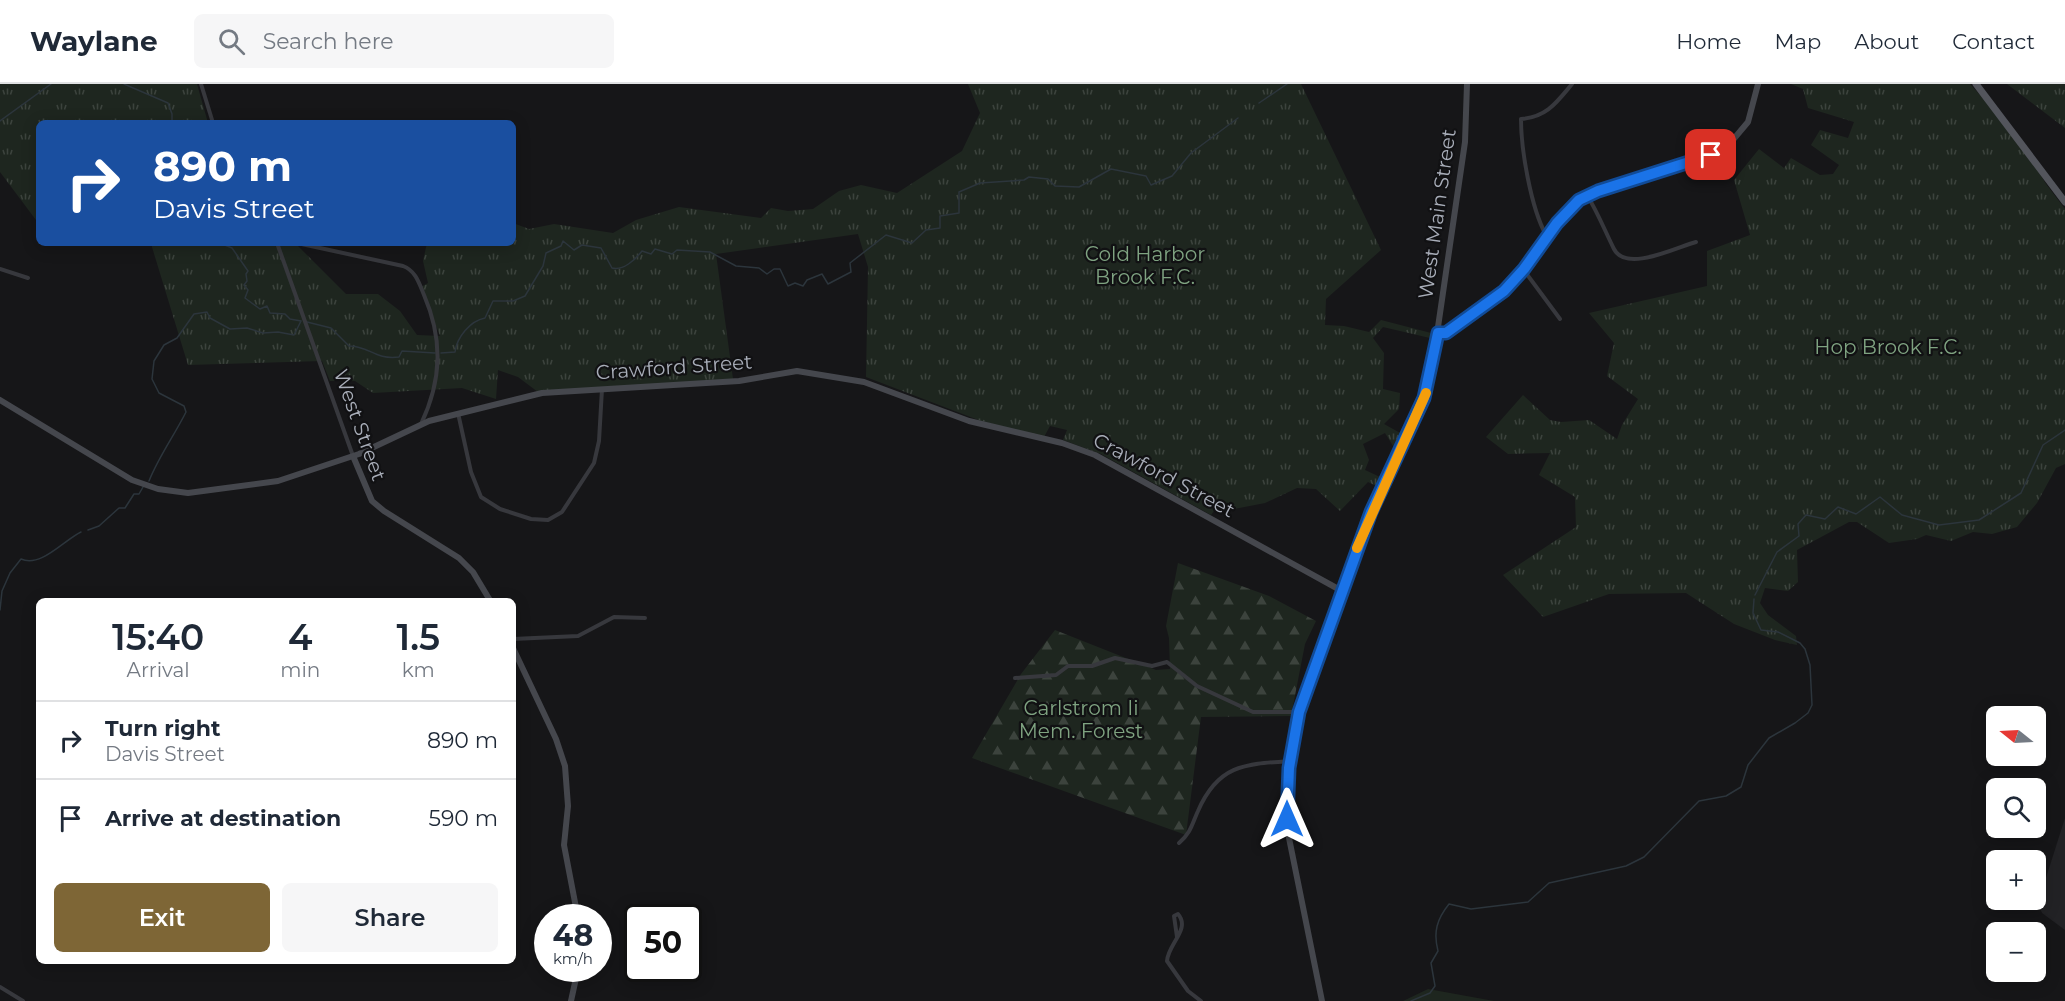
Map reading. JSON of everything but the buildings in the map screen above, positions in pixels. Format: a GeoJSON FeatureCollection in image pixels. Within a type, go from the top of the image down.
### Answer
{"type":"FeatureCollection","features":[{"type":"Feature","properties":{"kind":"main road"},"geometry":{"type":"LineString","coordinates":[[1976,84],[2065,202]]}},
{"type":"Feature","properties":{"kind":"street"},"geometry":{"type":"LineString","coordinates":[[201,84],[212,120]]}},
{"type":"Feature","properties":{"kind":"street","name":"West Main Street"},"geometry":{"type":"LineString","coordinates":[[1322,1001],[1313,967],[1289,838],[1287,806],[1290,761],[1299,712],[1342,591],[1372,510],[1421,407],[1431,375],[1466,132],[1467,84]]}},
{"type":"Feature","properties":{"kind":"street"},"geometry":{"type":"LineString","coordinates":[[1546,235],[1537,215],[1523,155],[1521,119],[1535,117],[1553,108],[1572,84]]}},
{"type":"Feature","properties":{"kind":"street"},"geometry":{"type":"LineString","coordinates":[[1438,333],[1446,333],[1495,299],[1524,269],[1546,235],[1570,207],[1587,195],[1667,168],[1705,159],[1720,149],[1744,128],[1758,84]]}},
{"type":"Feature","properties":{"kind":"street"},"geometry":{"type":"LineString","coordinates":[[1587,195],[1614,249],[1622,257],[1639,260],[1696,242]]}},
{"type":"Feature","properties":{"kind":"street","name":"West Street"},"geometry":{"type":"LineString","coordinates":[[278,246],[353,456],[372,501],[384,512],[459,558],[473,572],[489,598]]}},
{"type":"Feature","properties":{"kind":"street"},"geometry":{"type":"LineString","coordinates":[[311,246],[403,266],[415,275],[432,315],[439,346],[432,396],[420,425]]}},
{"type":"Feature","properties":{"kind":"street"},"geometry":{"type":"LineString","coordinates":[[0,268],[28,278]]}},
{"type":"Feature","properties":{"kind":"street"},"geometry":{"type":"LineString","coordinates":[[1524,269],[1560,319]]}},
{"type":"Feature","properties":{"kind":"street","name":"Crawford Street"},"geometry":{"type":"LineString","coordinates":[[0,400],[123,474],[163,490],[195,493],[260,485],[353,456],[420,425],[458,413],[549,392],[727,382],[797,371],[864,382],[982,425],[1062,443],[1095,455],[1342,591]]}},
{"type":"Feature","properties":{"kind":"street"},"geometry":{"type":"LineString","coordinates":[[458,413],[471,472],[481,497],[500,509],[531,519],[548,520],[562,512],[594,463],[599,441],[602,389]]}},
{"type":"Feature","properties":{"kind":"street"},"geometry":{"type":"LineString","coordinates":[[516,639],[578,636],[614,617],[645,618]]}},
{"type":"Feature","properties":{"kind":"street"},"geometry":{"type":"LineString","coordinates":[[516,654],[556,739],[565,766],[568,806],[564,846],[575,904]]}},
{"type":"Feature","properties":{"kind":"street"},"geometry":{"type":"LineString","coordinates":[[1015,678],[1056,675],[1068,666],[1092,666],[1115,658],[1152,666],[1167,662],[1197,686],[1253,712],[1299,712]]}},
{"type":"Feature","properties":{"kind":"street"},"geometry":{"type":"LineString","coordinates":[[1179,843],[1189,834],[1197,812],[1214,783],[1226,771],[1246,764],[1290,761]]}},
{"type":"Feature","properties":{"kind":"street"},"geometry":{"type":"LineString","coordinates":[[1177,937],[1174,927],[1176,914],[1182,922],[1177,937],[1169,949],[1167,961],[1188,991],[1201,1001]]}},
{"type":"Feature","properties":{"kind":"street"},"geometry":{"type":"LineString","coordinates":[[570,1001],[575,982]]}},
{"type":"Feature","properties":{"kind":"street"},"geometry":{"type":"LineString","coordinates":[[0,987],[23,1001]]}},
{"type":"Feature","properties":{"kind":"street"},"geometry":{"type":"LineString","coordinates":[[9,1001],[11,994]]}},
{"type":"Feature","properties":{"kind":"shaded area"},"geometry":{"type":"Polygon","coordinates":[[[2065,818],[2065,930],[2041,910],[2046,910],[2046,878],[2065,818]]]}},
{"type":"Feature","properties":{"kind":"green space"},"geometry":{"type":"Polygon","coordinates":[[[0,84],[197,84],[207,120],[36,120],[36,220],[0,172],[0,84]]]}},
{"type":"Feature","properties":{"kind":"green space","name":"Cold Harbor Brook F.C."},"geometry":{"type":"Polygon","coordinates":[[[968,84],[1301,84],[1381,250],[1326,299],[1325,325],[1344,326],[1369,332],[1381,320],[1431,333],[1430,338],[1383,327],[1373,338],[1384,353],[1383,389],[1400,393],[1399,409],[1384,424],[1402,434],[1395,449],[1385,433],[1363,444],[1369,460],[1365,470],[1380,477],[1376,486],[1368,482],[1340,511],[1316,489],[1297,488],[1265,503],[1234,509],[1225,506],[1216,508],[1211,515],[1101,454],[1063,440],[1067,430],[1050,426],[1044,437],[981,421],[866,377],[868,267],[858,234],[716,254],[733,379],[538,392],[518,377],[498,370],[496,399],[462,388],[373,393],[355,381],[330,381],[322,361],[188,365],[152,247],[298,246],[346,294],[378,294],[400,311],[417,335],[440,336],[421,287],[428,283],[423,261],[426,246],[516,246],[516,224],[529,229],[554,224],[613,233],[636,220],[679,207],[761,218],[771,208],[788,211],[813,209],[839,191],[861,185],[897,193],[962,151],[980,113],[968,84]]]}},
{"type":"Feature","properties":{"kind":"green space","name":"Hop Brook F.C."},"geometry":{"type":"Polygon","coordinates":[[[1791,84],[1970,84],[2016,135],[2046,184],[2065,209],[2065,464],[2056,468],[2037,503],[2017,527],[1992,534],[1973,532],[1951,541],[1926,535],[1917,539],[1889,543],[1857,522],[1849,522],[1797,550],[1798,582],[1788,591],[1765,588],[1760,603],[1768,615],[1796,636],[1797,645],[1775,640],[1734,624],[1686,593],[1609,594],[1543,617],[1503,575],[1576,527],[1575,497],[1539,475],[1550,453],[1508,454],[1486,437],[1523,395],[1550,420],[1561,422],[1589,420],[1617,439],[1622,425],[1638,399],[1607,376],[1614,343],[1589,313],[1707,286],[1707,251],[1750,235],[1734,180],[1759,149],[1784,168],[1791,158],[1820,175],[1833,174],[1839,165],[1811,145],[1820,130],[1848,138],[1854,122],[1808,108],[1803,89],[1791,84]]]}},
{"type":"Feature","properties":{"kind":"green space"},"geometry":{"type":"Polygon","coordinates":[[[2007,84],[2065,84],[2065,128],[2007,84]]]}},
{"type":"Feature","properties":{"kind":"green space","name":"Carlstrom Ii Mem. Forest"},"geometry":{"type":"Polygon","coordinates":[[[1178,563],[1269,596],[1316,621],[1305,644],[1291,716],[1201,717],[1186,835],[972,758],[1021,674],[1055,630],[1156,670],[1170,669],[1169,638],[1166,626],[1178,563]]]}},
{"type":"Feature","properties":{"kind":"green space"},"geometry":{"type":"Polygon","coordinates":[[[1428,989],[1494,1001],[1403,1001],[1428,989]]]}},
{"type":"Feature","properties":{"kind":"waterway"},"geometry":{"type":"LineString","coordinates":[[0,121],[51,84]]}},
{"type":"Feature","properties":{"kind":"waterway"},"geometry":{"type":"LineString","coordinates":[[124,84],[168,103],[172,120]]}},
{"type":"Feature","properties":{"kind":"waterway"},"geometry":{"type":"LineString","coordinates":[[1259,103],[1287,84]]}},
{"type":"Feature","properties":{"kind":"waterway"},"geometry":{"type":"LineString","coordinates":[[441,353],[455,352],[461,335],[474,322],[485,318],[493,301],[513,301],[525,296],[543,266],[546,253],[561,246],[563,241],[574,250],[582,245],[601,248],[612,268],[616,269],[632,261],[642,251],[651,254],[655,249],[672,254],[677,250],[710,252],[736,266],[759,268],[767,274],[774,269],[780,269],[788,286],[795,283],[803,286],[807,280],[822,274],[828,284],[851,272],[850,263],[886,235],[912,243],[926,230],[940,228],[940,216],[959,213],[959,192],[980,183],[1024,180],[1029,177],[1048,179],[1055,186],[1079,187],[1111,169],[1146,176],[1151,185],[1172,176],[1191,153],[1238,118]]}},
{"type":"Feature","properties":{"kind":"waterway"},"geometry":{"type":"LineString","coordinates":[[149,481],[186,412],[184,406],[159,393],[152,379],[154,361],[164,345],[177,338],[194,314],[207,312],[210,318],[230,329],[247,328],[263,333],[278,332],[294,335],[301,321],[290,319],[285,314],[270,313],[267,306],[260,309],[245,298],[248,290],[244,285],[248,271],[232,248],[227,246]]}},
{"type":"Feature","properties":{"kind":"waterway"},"geometry":{"type":"LineString","coordinates":[[307,322],[331,328],[349,346],[362,348],[384,357],[399,357],[402,351],[435,353]]}},
{"type":"Feature","properties":{"kind":"waterway"},"geometry":{"type":"LineString","coordinates":[[1755,595],[1777,552],[1799,536],[1798,524],[1806,515],[1825,519],[1838,507],[1856,514],[1880,497],[1902,515],[1939,525],[1979,520],[2021,493],[2043,445],[2065,430]]}},
{"type":"Feature","properties":{"kind":"waterway"},"geometry":{"type":"LineString","coordinates":[[88,530],[99,526],[119,508],[125,508],[134,494],[139,494],[143,487]]}},
{"type":"Feature","properties":{"kind":"waterway"},"geometry":{"type":"LineString","coordinates":[[0,610],[2,591],[10,573],[21,559],[29,561],[44,557],[81,532]]}},
{"type":"Feature","properties":{"kind":"waterway"},"geometry":{"type":"LineString","coordinates":[[1411,1001],[1430,993],[1435,986],[1431,963],[1438,951],[1436,932],[1439,920],[1449,904],[1471,909],[1528,902],[1549,883],[1626,866],[1644,857],[1699,801],[1726,796],[1741,787],[1748,765],[1769,738],[1808,713],[1812,705],[1810,665],[1805,649],[1800,643],[1778,632],[1761,630],[1753,613],[1754,599]]}},
{"type":"Feature","properties":{"kind":"slow traffic"},"geometry":{"type":"LineString","coordinates":[[1357,548],[1385,480],[1410,433],[1426,393]]}},
{"type":"Feature","properties":{"kind":"route"},"geometry":{"type":"LineString","coordinates":[[1287,819],[1289,768],[1299,712],[1360,538],[1385,480],[1410,433],[1424,398],[1431,375],[1438,333],[1446,333],[1504,291],[1524,269],[1546,235],[1579,200],[1587,195],[1619,186],[1653,172],[1705,159],[1711,155]]}}]}
